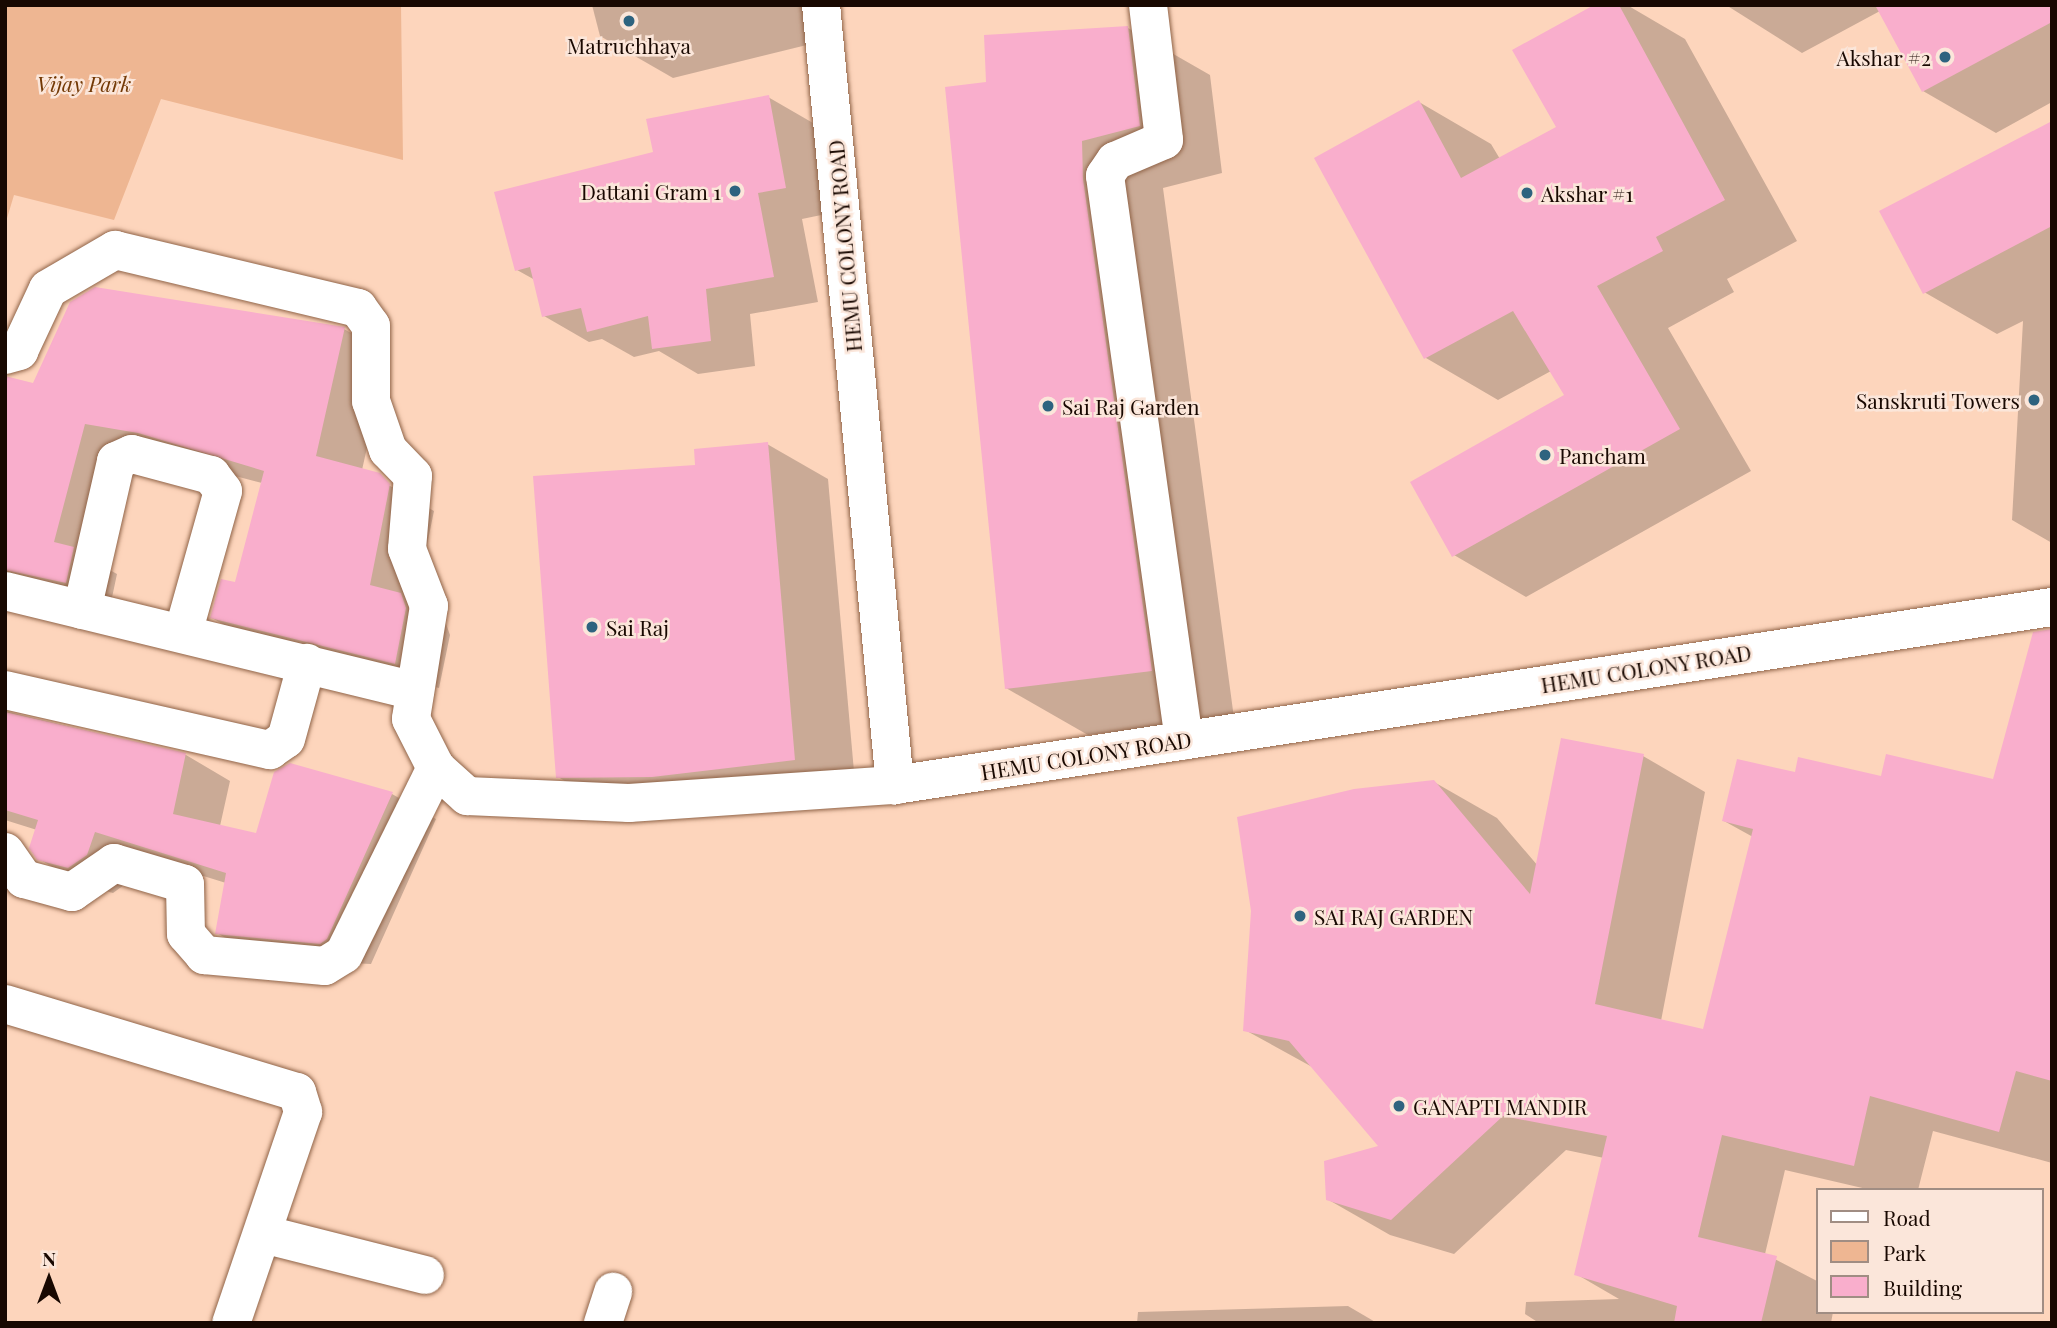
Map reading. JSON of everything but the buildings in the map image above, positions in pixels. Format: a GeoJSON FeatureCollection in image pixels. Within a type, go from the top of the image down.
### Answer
{"type":"FeatureCollection","features":[{"type":"Feature","properties":{"kind":"street","name":"HEMU COLONY ROAD"},"geometry":{"type":"LineString","coordinates":[[821,5],[895,786],[2052,607]]}},
{"type":"Feature","properties":{"kind":"street"},"geometry":{"type":"LineString","coordinates":[[1149,5],[1164,140],[1115,161],[1105,176],[1184,740]]}},
{"type":"Feature","properties":{"kind":"street"},"geometry":{"type":"LineString","coordinates":[[5,355],[19,351],[48,289],[115,250],[358,308],[371,326],[371,401],[388,450],[413,476],[407,549],[429,606],[411,719],[436,768],[467,796],[629,803],[895,786]]}},
{"type":"Feature","properties":{"kind":"street"},"geometry":{"type":"LineString","coordinates":[[82,610],[116,461],[132,454],[211,475],[223,491],[183,633]]}},
{"type":"Feature","properties":{"kind":"street"},"geometry":{"type":"LineString","coordinates":[[5,591],[415,691]]}},
{"type":"Feature","properties":{"kind":"street"},"geometry":{"type":"LineString","coordinates":[[5,690],[270,750],[286,739],[307,663]]}},
{"type":"Feature","properties":{"kind":"street"},"geometry":{"type":"LineString","coordinates":[[5,852],[24,879],[72,892],[114,863],[184,884],[186,934],[204,955],[325,966],[344,954],[436,768]]}},
{"type":"Feature","properties":{"kind":"street"},"geometry":{"type":"LineString","coordinates":[[5,1004],[297,1092],[303,1112],[231,1323]]}},
{"type":"Feature","properties":{"kind":"street"},"geometry":{"type":"LineString","coordinates":[[263,1234],[425,1275]]}},
{"type":"Feature","properties":{"kind":"green space","name":"Vijay Park"},"geometry":{"type":"Polygon","coordinates":[[[5,5],[401,5],[403,160],[161,99],[114,220],[14,195],[5,225],[5,5]]]}},
{"type":"Feature","properties":{"kind":"place","name":"Matruchhaya"},"geometry":{"type":"Point","coordinates":[629,21]}},
{"type":"Feature","properties":{"kind":"place","name":"Akshar #2"},"geometry":{"type":"Point","coordinates":[1945,57]}},
{"type":"Feature","properties":{"kind":"place","name":"Dattani Gram 1"},"geometry":{"type":"Point","coordinates":[735,191]}},
{"type":"Feature","properties":{"kind":"place","name":"Akshar #1"},"geometry":{"type":"Point","coordinates":[1527,193]}},
{"type":"Feature","properties":{"kind":"place","name":"Sanskruti Towers"},"geometry":{"type":"Point","coordinates":[2034,400]}},
{"type":"Feature","properties":{"kind":"place","name":"Sai Raj Garden"},"geometry":{"type":"Point","coordinates":[1048,406]}},
{"type":"Feature","properties":{"kind":"place","name":"Pancham"},"geometry":{"type":"Point","coordinates":[1545,455]}},
{"type":"Feature","properties":{"kind":"place","name":"Sai Raj"},"geometry":{"type":"Point","coordinates":[592,627]}},
{"type":"Feature","properties":{"kind":"place","name":"SAI RAJ GARDEN"},"geometry":{"type":"Point","coordinates":[1300,916]}},
{"type":"Feature","properties":{"kind":"place","name":"GANAPTI MANDIR"},"geometry":{"type":"Point","coordinates":[1399,1106]}}]}
